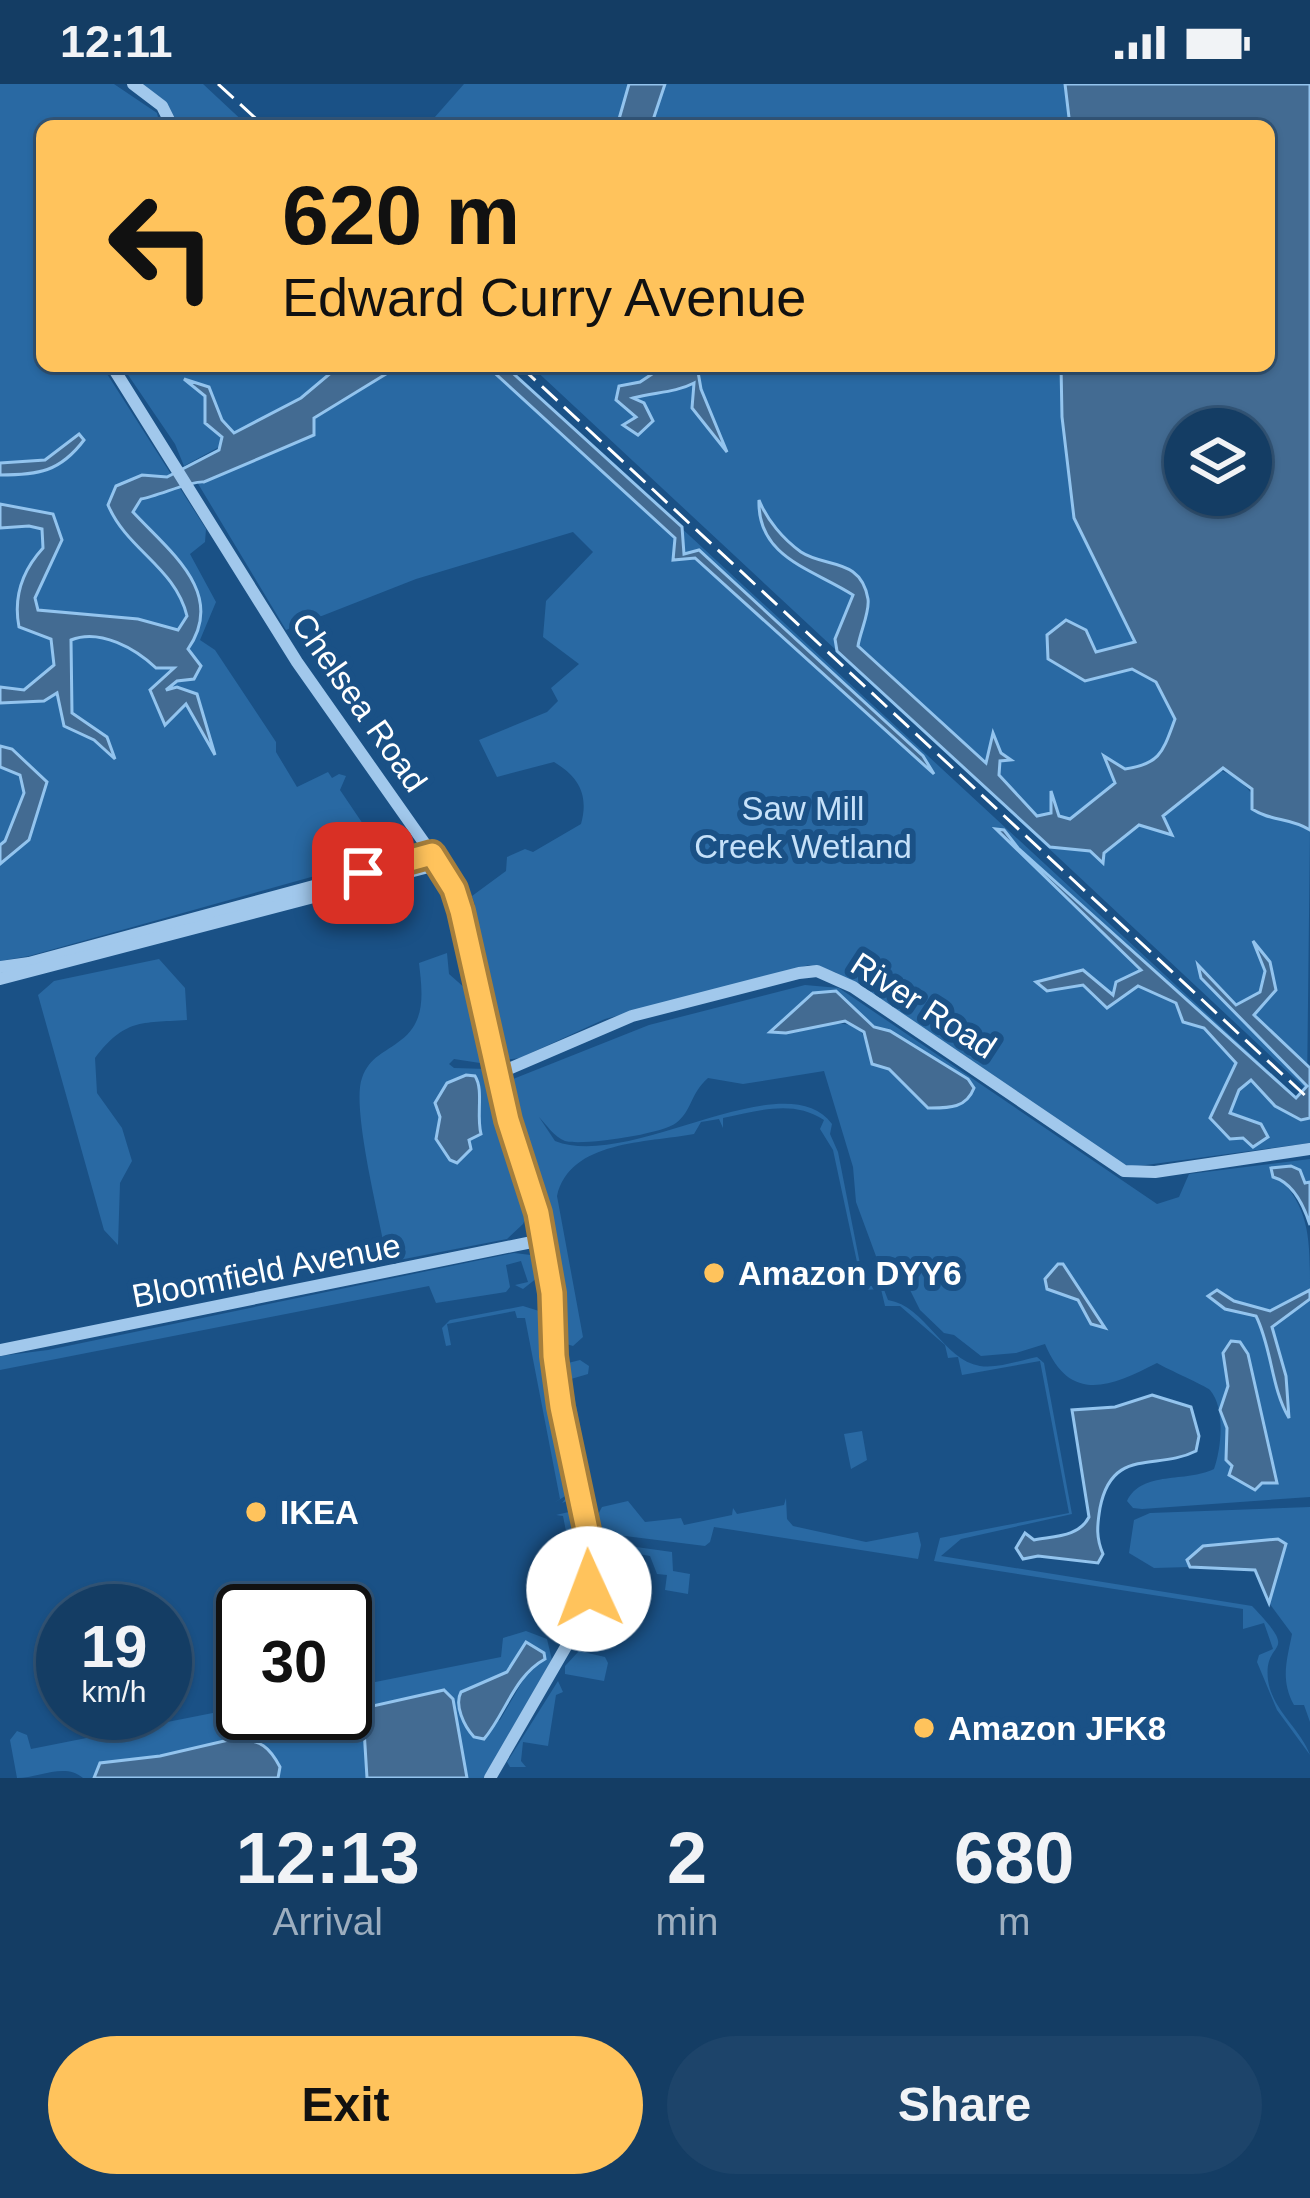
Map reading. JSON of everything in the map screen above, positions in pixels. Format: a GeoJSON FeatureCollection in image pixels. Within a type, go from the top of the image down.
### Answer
{"type":"FeatureCollection","features":[{"type":"Feature","properties":{"kind":"street"},"geometry":{"type":"LineString","coordinates":[[133,84],[162,106],[169,120]]}},
{"type":"Feature","properties":{"kind":"street","name":"Chelsea Road"},"geometry":{"type":"LineString","coordinates":[[116,372],[297,662],[436,859],[461,911],[497,1074],[542,1240],[552,1293],[561,1407],[590,1544],[589,1589],[571,1638],[490,1778]]}},
{"type":"Feature","properties":{"kind":"street"},"geometry":{"type":"LineString","coordinates":[[0,979],[436,859]]}},
{"type":"Feature","properties":{"kind":"street"},"geometry":{"type":"LineString","coordinates":[[0,967],[294,897]]}},
{"type":"Feature","properties":{"kind":"street","name":"River Road"},"geometry":{"type":"LineString","coordinates":[[497,1074],[632,1016],[817,971],[854,987],[1124,1171],[1155,1172],[1310,1149]]}},
{"type":"Feature","properties":{"kind":"street","name":"Bloomfield Avenue"},"geometry":{"type":"LineString","coordinates":[[0,1351],[542,1240]]}},
{"type":"Feature","properties":{"kind":"green space"},"geometry":{"type":"Polygon","coordinates":[[[0,84],[114,84],[157,113],[159,120],[36,120],[36,372],[106,372],[206,529],[205,542],[190,554],[216,602],[200,640],[215,650],[276,742],[276,752],[297,787],[328,772],[332,778],[346,776],[340,790],[363,824],[363,834],[338,844],[347,867],[0,961],[0,84]]]}},
{"type":"Feature","properties":{"kind":"green space"},"geometry":{"type":"Polygon","coordinates":[[[138,84],[203,84],[242,120],[176,120],[168,105],[138,84]]]}},
{"type":"Feature","properties":{"kind":"green space"},"geometry":{"type":"Polygon","coordinates":[[[464,84],[1065,84],[1069,120],[432,120],[464,84]]]}},
{"type":"Feature","properties":{"kind":"green space"},"geometry":{"type":"Polygon","coordinates":[[[126,372],[338,372],[302,402],[184,466],[175,444],[126,372]]]}},
{"type":"Feature","properties":{"kind":"green space","name":"Saw Mill Creek Wetland"},"geometry":{"type":"Polygon","coordinates":[[[381,372],[512,372],[1310,1109],[1310,1143],[1131,1167],[1112,1159],[835,972],[809,965],[605,1019],[520,1058],[504,1060],[469,912],[475,905],[472,896],[506,871],[507,857],[525,849],[533,852],[581,824],[584,804],[576,781],[554,762],[497,777],[479,740],[547,712],[558,701],[551,688],[579,664],[543,637],[546,601],[593,552],[573,532],[416,579],[286,630],[193,481],[381,372]]]}},
{"type":"Feature","properties":{"kind":"green space","name":"Saw Mill Creek Wetland"},"geometry":{"type":"Polygon","coordinates":[[[537,372],[1061,372],[1062,417],[1156,681],[1175,719],[1162,752],[1148,766],[1219,770],[1244,785],[1269,819],[1290,817],[1310,830],[1307,1090],[934,741],[1049,846],[1062,848],[835,639],[837,651],[537,372]]]}},
{"type":"Feature","properties":{"kind":"green space"},"geometry":{"type":"Polygon","coordinates":[[[447,953],[449,974],[466,989],[485,1058],[480,1063],[454,1059],[449,1064],[487,1069],[498,1127],[530,1208],[523,1224],[507,1239],[394,1261],[386,1255],[373,1191],[360,1092],[369,1065],[415,1024],[421,1005],[419,963],[447,953]],[[477,1097],[436,1111],[440,1117],[436,1133],[471,1149],[468,1140],[480,1134],[477,1097]]]}},
{"type":"Feature","properties":{"kind":"green space"},"geometry":{"type":"Polygon","coordinates":[[[159,959],[185,988],[187,1020],[125,1030],[95,1058],[97,1093],[122,1128],[132,1161],[120,1183],[118,1245],[104,1230],[38,995],[54,981],[159,959]]]}},
{"type":"Feature","properties":{"kind":"green space"},"geometry":{"type":"Polygon","coordinates":[[[805,985],[839,988],[1157,1204],[1179,1197],[1189,1174],[1310,1159],[1310,1182],[1305,1184],[1292,1168],[1271,1169],[1294,1196],[1305,1223],[1310,1290],[1270,1311],[1234,1301],[1217,1290],[1225,1309],[1256,1316],[1267,1337],[1282,1407],[1288,1415],[1286,1376],[1272,1326],[1310,1299],[1310,1497],[1142,1509],[1127,1501],[1143,1485],[1214,1469],[1220,1418],[1210,1390],[1157,1363],[1108,1383],[1079,1383],[1066,1376],[1045,1344],[981,1356],[944,1333],[920,1310],[908,1286],[880,1267],[856,1202],[853,1167],[824,1071],[743,1084],[708,1078],[676,1123],[622,1138],[565,1141],[539,1117],[555,1141],[587,1146],[624,1142],[743,1109],[779,1104],[809,1108],[832,1124],[830,1134],[838,1152],[863,1279],[869,1286],[883,1287],[888,1300],[913,1312],[967,1362],[994,1366],[1037,1357],[1044,1363],[1072,1514],[961,1539],[941,1556],[1252,1606],[1278,1641],[1268,1666],[1271,1691],[1310,1755],[1277,1710],[1257,1662],[1259,1655],[1273,1649],[1264,1623],[1243,1629],[1243,1609],[934,1561],[940,1538],[1069,1513],[1040,1361],[962,1375],[958,1357],[948,1358],[945,1345],[900,1306],[885,1306],[881,1289],[863,1290],[833,1150],[820,1129],[824,1120],[800,1110],[762,1110],[723,1118],[723,1128],[719,1119],[701,1122],[694,1134],[613,1147],[577,1164],[557,1196],[583,1337],[573,1346],[563,1343],[552,1235],[518,1130],[508,1081],[649,1025],[805,985]],[[836,991],[813,993],[783,1020],[853,1026],[866,1041],[873,1064],[889,1069],[914,1094],[890,1031],[874,1027],[836,991]],[[1229,1386],[1226,1460],[1261,1483],[1276,1483],[1229,1386]]]}},
{"type":"Feature","properties":{"kind":"green space"},"geometry":{"type":"Polygon","coordinates":[[[514,1253],[531,1255],[539,1264],[537,1278],[523,1289],[515,1285],[528,1282],[521,1261],[506,1265],[510,1287],[506,1292],[436,1303],[429,1286],[0,1370],[0,1356],[514,1253]]]}},
{"type":"Feature","properties":{"kind":"green space"},"geometry":{"type":"Polygon","coordinates":[[[523,1306],[539,1311],[546,1322],[558,1423],[554,1425],[572,1499],[562,1503],[570,1493],[554,1503],[560,1499],[525,1318],[517,1318],[515,1311],[447,1324],[451,1345],[446,1346],[442,1328],[450,1320],[523,1306]]]}},
{"type":"Feature","properties":{"kind":"green space"},"geometry":{"type":"Polygon","coordinates":[[[580,1360],[589,1366],[588,1374],[571,1379],[589,1474],[578,1441],[579,1465],[570,1419],[574,1418],[561,1369],[580,1360]]]}},
{"type":"Feature","properties":{"kind":"green space"},"geometry":{"type":"Polygon","coordinates":[[[862,1431],[867,1460],[851,1469],[844,1434],[862,1431]]]}},
{"type":"Feature","properties":{"kind":"green space"},"geometry":{"type":"Polygon","coordinates":[[[786,1498],[787,1519],[793,1526],[866,1542],[918,1532],[918,1559],[714,1527],[705,1546],[601,1533],[594,1522],[602,1507],[628,1501],[645,1522],[681,1518],[684,1525],[732,1515],[733,1508],[737,1514],[784,1505],[786,1498]]]}},
{"type":"Feature","properties":{"kind":"green space"},"geometry":{"type":"Polygon","coordinates":[[[1310,1507],[1310,1722],[1304,1705],[1294,1705],[1287,1687],[1292,1634],[1269,1603],[1286,1544],[1193,1553],[1190,1567],[1154,1568],[1129,1553],[1134,1520],[1150,1513],[1310,1507]]]}},
{"type":"Feature","properties":{"kind":"green space"},"geometry":{"type":"Polygon","coordinates":[[[573,1511],[582,1549],[581,1588],[572,1612],[554,1619],[552,1606],[572,1602],[571,1590],[577,1587],[563,1516],[556,1515],[573,1511]]]}},
{"type":"Feature","properties":{"kind":"green space"},"geometry":{"type":"Polygon","coordinates":[[[629,1546],[672,1552],[673,1571],[690,1574],[688,1594],[665,1590],[667,1575],[657,1574],[650,1556],[609,1554],[603,1561],[591,1637],[586,1638],[583,1632],[598,1565],[605,1556],[615,1549],[629,1546]]]}},
{"type":"Feature","properties":{"kind":"green space"},"geometry":{"type":"Polygon","coordinates":[[[526,1631],[547,1639],[552,1660],[484,1778],[467,1778],[453,1700],[444,1690],[372,1706],[372,1683],[501,1657],[503,1638],[526,1631]],[[526,1643],[507,1672],[461,1692],[458,1698],[468,1730],[500,1720],[530,1668],[545,1659],[526,1643]]]}},
{"type":"Feature","properties":{"kind":"green space"},"geometry":{"type":"Polygon","coordinates":[[[579,1651],[605,1657],[604,1681],[565,1674],[565,1666],[579,1651]]]}},
{"type":"Feature","properties":{"kind":"green space"},"geometry":{"type":"Polygon","coordinates":[[[558,1681],[563,1692],[556,1695],[548,1746],[523,1742],[521,1761],[526,1767],[510,1767],[507,1762],[558,1681]]]}},
{"type":"Feature","properties":{"kind":"green space"},"geometry":{"type":"Polygon","coordinates":[[[216,1712],[216,1740],[365,1740],[367,1778],[278,1778],[280,1767],[160,1756],[101,1763],[94,1778],[60,1771],[17,1778],[10,1740],[17,1731],[27,1735],[31,1749],[76,1740],[192,1740],[192,1717],[216,1712]]]}},
{"type":"Feature","properties":{"kind":"shaded area"},"geometry":{"type":"Polygon","coordinates":[[[629,84],[665,84],[653,120],[619,120],[629,84]]]}},
{"type":"Feature","properties":{"kind":"shaded area"},"geometry":{"type":"Polygon","coordinates":[[[1065,84],[1310,84],[1310,830],[1252,809],[1252,789],[1223,768],[1163,816],[1172,835],[1139,825],[1104,853],[1103,863],[1090,851],[1050,847],[837,651],[835,639],[853,595],[777,549],[761,520],[759,500],[776,529],[801,552],[858,576],[868,604],[858,646],[986,763],[993,733],[1001,753],[1011,760],[1000,761],[999,775],[1037,816],[1051,813],[1051,791],[1059,816],[1070,819],[1115,783],[1104,756],[1125,769],[1146,764],[1159,754],[1175,719],[1156,682],[1132,669],[1085,681],[1048,659],[1047,635],[1066,620],[1086,630],[1096,652],[1135,642],[1074,518],[1061,372],[1275,372],[1275,120],[1069,120],[1065,84]]]}},
{"type":"Feature","properties":{"kind":"shaded area"},"geometry":{"type":"Polygon","coordinates":[[[332,372],[389,372],[314,418],[314,435],[204,482],[141,499],[133,512],[177,558],[197,591],[198,629],[188,649],[201,666],[194,679],[177,681],[166,690],[177,687],[197,694],[215,755],[186,704],[165,725],[150,690],[174,668],[156,668],[105,639],[71,640],[72,713],[107,737],[115,759],[94,740],[64,726],[57,693],[44,701],[0,703],[0,687],[24,690],[54,665],[51,639],[19,627],[17,616],[21,584],[43,548],[42,529],[0,528],[0,504],[53,514],[62,540],[35,598],[38,610],[138,619],[178,630],[187,616],[181,599],[116,521],[108,505],[116,486],[142,475],[167,477],[219,450],[222,437],[205,423],[205,396],[184,379],[209,387],[222,420],[234,433],[301,398],[332,372]]]}},
{"type":"Feature","properties":{"kind":"shaded area"},"geometry":{"type":"Polygon","coordinates":[[[494,372],[512,372],[682,527],[684,554],[699,550],[923,756],[934,774],[695,558],[673,560],[675,538],[494,372]]]}},
{"type":"Feature","properties":{"kind":"shaded area"},"geometry":{"type":"Polygon","coordinates":[[[655,372],[698,372],[727,452],[692,408],[694,383],[633,398],[644,403],[653,421],[638,435],[623,425],[636,417],[616,400],[619,386],[640,382],[655,372]]]}},
{"type":"Feature","properties":{"kind":"shaded area"},"geometry":{"type":"Polygon","coordinates":[[[79,434],[84,440],[57,465],[0,475],[0,463],[45,460],[79,434]]]}},
{"type":"Feature","properties":{"kind":"shaded area"},"geometry":{"type":"Polygon","coordinates":[[[0,746],[12,749],[47,782],[29,840],[0,864],[0,845],[24,793],[20,775],[0,767],[0,746]]]}},
{"type":"Feature","properties":{"kind":"shaded area"},"geometry":{"type":"Polygon","coordinates":[[[996,829],[1004,830],[1018,848],[1296,1098],[1307,1086],[1201,978],[1198,965],[1236,1005],[1260,992],[1265,971],[1253,941],[1270,962],[1276,990],[1254,1015],[1310,1068],[1310,1118],[1301,1120],[1275,1106],[1251,1080],[1239,1090],[1230,1113],[1261,1124],[1268,1137],[1253,1147],[1243,1138],[1230,1139],[1210,1118],[1236,1063],[1204,1028],[1183,1022],[1176,1003],[1138,986],[1107,1008],[1083,985],[1047,991],[1036,982],[1083,970],[1113,995],[1116,982],[1141,970],[996,829]]]}},
{"type":"Feature","properties":{"kind":"shaded area"},"geometry":{"type":"Polygon","coordinates":[[[836,991],[874,1027],[890,1031],[968,1079],[974,1088],[971,1095],[956,1106],[928,1108],[889,1069],[872,1064],[864,1032],[845,1021],[770,1032],[813,993],[836,991]]]}},
{"type":"Feature","properties":{"kind":"shaded area"},"geometry":{"type":"Polygon","coordinates":[[[475,1076],[478,1082],[481,1134],[469,1140],[471,1149],[457,1163],[436,1139],[440,1117],[435,1103],[447,1083],[475,1076]]]}},
{"type":"Feature","properties":{"kind":"shaded area"},"geometry":{"type":"Polygon","coordinates":[[[1271,1168],[1300,1170],[1305,1183],[1310,1182],[1310,1225],[1292,1190],[1273,1177],[1271,1168]]]}},
{"type":"Feature","properties":{"kind":"shaded area"},"geometry":{"type":"Polygon","coordinates":[[[1063,1264],[1105,1328],[1091,1324],[1078,1300],[1047,1289],[1045,1279],[1063,1264]]]}},
{"type":"Feature","properties":{"kind":"shaded area"},"geometry":{"type":"Polygon","coordinates":[[[1217,1290],[1234,1301],[1270,1311],[1310,1290],[1310,1299],[1272,1327],[1286,1376],[1289,1418],[1256,1316],[1225,1309],[1208,1296],[1217,1290]]]}},
{"type":"Feature","properties":{"kind":"shaded area"},"geometry":{"type":"Polygon","coordinates":[[[1231,1341],[1240,1342],[1248,1354],[1277,1483],[1262,1483],[1255,1490],[1229,1475],[1232,1466],[1226,1460],[1227,1428],[1220,1410],[1228,1386],[1223,1353],[1231,1341]]]}},
{"type":"Feature","properties":{"kind":"shaded area"},"geometry":{"type":"Polygon","coordinates":[[[1152,1395],[1191,1407],[1199,1436],[1196,1451],[1125,1468],[1115,1476],[1100,1508],[1103,1554],[1098,1563],[1038,1556],[1023,1559],[1016,1548],[1025,1533],[1034,1540],[1065,1534],[1089,1517],[1072,1410],[1115,1407],[1152,1395]]]}},
{"type":"Feature","properties":{"kind":"shaded area"},"geometry":{"type":"Polygon","coordinates":[[[1278,1539],[1286,1544],[1269,1603],[1255,1570],[1190,1567],[1187,1560],[1203,1546],[1278,1539]]]}},
{"type":"Feature","properties":{"kind":"shaded area"},"geometry":{"type":"Polygon","coordinates":[[[526,1642],[544,1653],[545,1659],[518,1685],[484,1739],[474,1737],[461,1715],[461,1692],[507,1672],[526,1642]]]}},
{"type":"Feature","properties":{"kind":"shaded area"},"geometry":{"type":"Polygon","coordinates":[[[444,1690],[453,1699],[467,1778],[367,1778],[365,1740],[372,1740],[372,1706],[444,1690]]]}},
{"type":"Feature","properties":{"kind":"shaded area"},"geometry":{"type":"Polygon","coordinates":[[[245,1740],[268,1749],[280,1767],[278,1778],[94,1778],[100,1763],[245,1740]]]}},
{"type":"Feature","properties":{"kind":"railway"},"geometry":{"type":"LineString","coordinates":[[218,84],[257,120]]}},
{"type":"Feature","properties":{"kind":"railway"},"geometry":{"type":"LineString","coordinates":[[526,372],[1310,1100]]}},
{"type":"Feature","properties":{"kind":"place","name":"Amazon DYY6"},"geometry":{"type":"Point","coordinates":[714,1273]}},
{"type":"Feature","properties":{"kind":"place","name":"IKEA"},"geometry":{"type":"Point","coordinates":[256,1512]}},
{"type":"Feature","properties":{"kind":"place","name":"Amazon JFK8"},"geometry":{"type":"Point","coordinates":[924,1728]}},
{"type":"Feature","properties":{"kind":"route"},"geometry":{"type":"LineString","coordinates":[[363,873],[432,854],[454,889],[461,911],[508,1120],[538,1213],[552,1293],[561,1407],[590,1544],[589,1589]]}}]}
